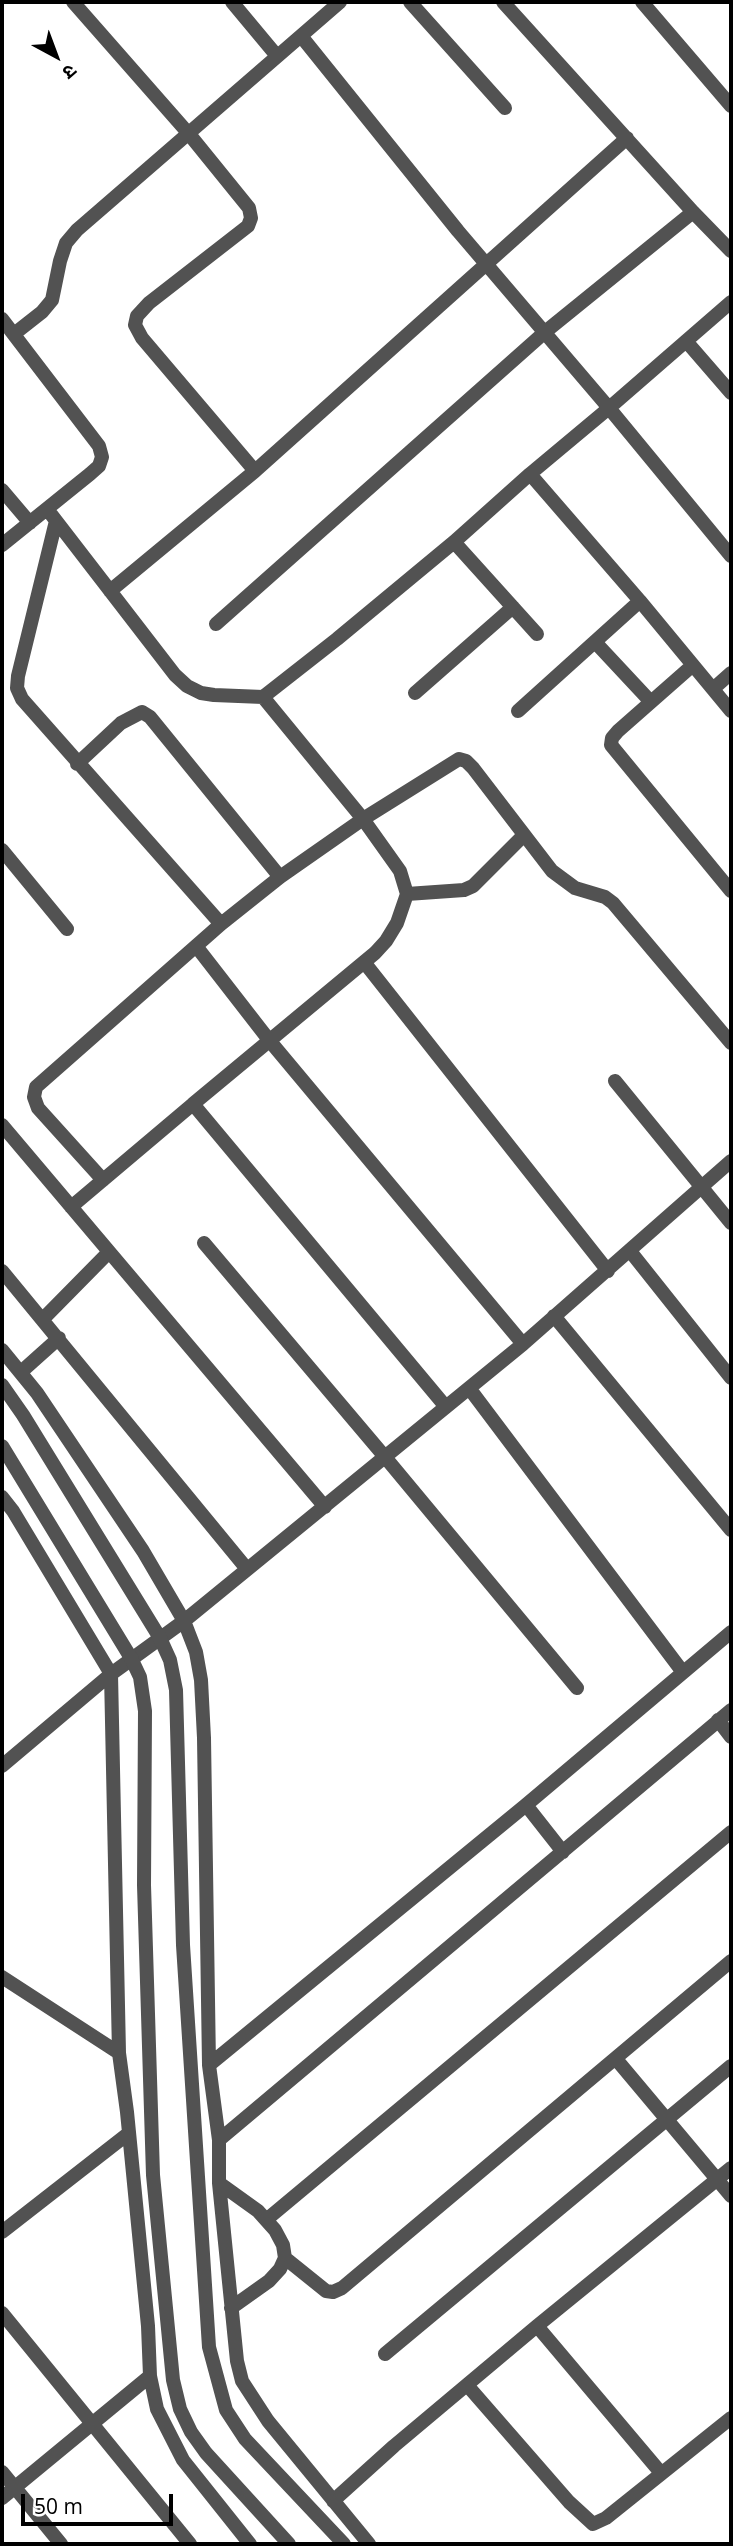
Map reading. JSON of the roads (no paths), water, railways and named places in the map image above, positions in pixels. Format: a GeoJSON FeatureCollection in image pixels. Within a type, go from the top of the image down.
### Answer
{"type":"FeatureCollection","features":[{"type":"Feature","properties":{"kind":"street"},"geometry":{"type":"LineString","coordinates":[[73,2],[189,134],[249,208],[251,218],[240,234],[149,303],[137,316],[135,325],[142,338],[255,471]]}},
{"type":"Feature","properties":{"kind":"street"},"geometry":{"type":"LineString","coordinates":[[232,2],[277,56]]}},
{"type":"Feature","properties":{"kind":"street"},"geometry":{"type":"LineString","coordinates":[[14,334],[42,312],[52,300],[66,243],[76,230],[340,2]]}},
{"type":"Feature","properties":{"kind":"street"},"geometry":{"type":"LineString","coordinates":[[410,2],[505,108]]}},
{"type":"Feature","properties":{"kind":"street"},"geometry":{"type":"LineString","coordinates":[[503,2],[731,251]]}},
{"type":"Feature","properties":{"kind":"street"},"geometry":{"type":"LineString","coordinates":[[642,2],[731,106]]}},
{"type":"Feature","properties":{"kind":"street"},"geometry":{"type":"LineString","coordinates":[[301,36],[485,262],[610,408],[731,556]]}},
{"type":"Feature","properties":{"kind":"street"},"geometry":{"type":"LineString","coordinates":[[110,591],[255,471],[485,262],[627,138]]}},
{"type":"Feature","properties":{"kind":"street"},"geometry":{"type":"LineString","coordinates":[[216,624],[545,332],[693,212]]}},
{"type":"Feature","properties":{"kind":"street"},"geometry":{"type":"LineString","coordinates":[[52,515],[187,687],[201,693],[263,696],[454,542],[731,302]]}},
{"type":"Feature","properties":{"kind":"street"},"geometry":{"type":"LineString","coordinates":[[2,319],[99,446],[102,457],[99,466],[52,515],[30,523],[2,545]]}},
{"type":"Feature","properties":{"kind":"street"},"geometry":{"type":"LineString","coordinates":[[686,341],[731,393]]}},
{"type":"Feature","properties":{"kind":"street"},"geometry":{"type":"LineString","coordinates":[[530,474],[731,711]]}},
{"type":"Feature","properties":{"kind":"street"},"geometry":{"type":"LineString","coordinates":[[2,490],[30,523]]}},
{"type":"Feature","properties":{"kind":"street"},"geometry":{"type":"LineString","coordinates":[[52,515],[17,688],[28,709],[221,924]]}},
{"type":"Feature","properties":{"kind":"street"},"geometry":{"type":"LineString","coordinates":[[454,542],[537,634]]}},
{"type":"Feature","properties":{"kind":"street"},"geometry":{"type":"LineString","coordinates":[[518,711],[640,601]]}},
{"type":"Feature","properties":{"kind":"street"},"geometry":{"type":"LineString","coordinates":[[415,693],[513,607]]}},
{"type":"Feature","properties":{"kind":"street"},"geometry":{"type":"LineString","coordinates":[[595,642],[651,702]]}},
{"type":"Feature","properties":{"kind":"street"},"geometry":{"type":"LineString","coordinates":[[693,664],[612,738],[611,745],[731,891]]}},
{"type":"Feature","properties":{"kind":"street"},"geometry":{"type":"LineString","coordinates":[[713,690],[731,673]]}},
{"type":"Feature","properties":{"kind":"street"},"geometry":{"type":"LineString","coordinates":[[71,1207],[364,962],[386,941],[397,923],[408,894],[400,871],[363,819],[263,696]]}},
{"type":"Feature","properties":{"kind":"street"},"geometry":{"type":"LineString","coordinates":[[77,764],[121,723],[142,712],[150,717],[280,877]]}},
{"type":"Feature","properties":{"kind":"street"},"geometry":{"type":"LineString","coordinates":[[103,1180],[38,1108],[34,1097],[36,1087],[221,924],[280,877],[363,819],[459,759],[466,761],[473,768],[544,862],[563,880],[575,888],[605,897],[613,903],[731,1043]]}},
{"type":"Feature","properties":{"kind":"street"},"geometry":{"type":"LineString","coordinates":[[408,894],[454,891],[473,886],[524,835]]}},
{"type":"Feature","properties":{"kind":"street"},"geometry":{"type":"LineString","coordinates":[[2,850],[67,929]]}},
{"type":"Feature","properties":{"kind":"street"},"geometry":{"type":"LineString","coordinates":[[196,946],[269,1040],[523,1344]]}},
{"type":"Feature","properties":{"kind":"street"},"geometry":{"type":"LineString","coordinates":[[364,962],[608,1271]]}},
{"type":"Feature","properties":{"kind":"street"},"geometry":{"type":"LineString","coordinates":[[615,1081],[731,1223]]}},
{"type":"Feature","properties":{"kind":"street"},"geometry":{"type":"LineString","coordinates":[[193,1104],[446,1407]]}},
{"type":"Feature","properties":{"kind":"street"},"geometry":{"type":"LineString","coordinates":[[2,1125],[325,1507]]}},
{"type":"Feature","properties":{"kind":"street"},"geometry":{"type":"LineString","coordinates":[[2,1766],[111,1674],[184,1621],[523,1344],[731,1161]]}},
{"type":"Feature","properties":{"kind":"street"},"geometry":{"type":"LineString","coordinates":[[204,1243],[577,1688]]}},
{"type":"Feature","properties":{"kind":"street"},"geometry":{"type":"LineString","coordinates":[[630,1251],[731,1378]]}},
{"type":"Feature","properties":{"kind":"street"},"geometry":{"type":"LineString","coordinates":[[43,1319],[109,1252]]}},
{"type":"Feature","properties":{"kind":"street"},"geometry":{"type":"LineString","coordinates":[[2,1270],[247,1570]]}},
{"type":"Feature","properties":{"kind":"street"},"geometry":{"type":"LineString","coordinates":[[554,1316],[731,1530]]}},
{"type":"Feature","properties":{"kind":"street"},"geometry":{"type":"LineString","coordinates":[[21,1371],[59,1338]]}},
{"type":"Feature","properties":{"kind":"street"},"geometry":{"type":"LineString","coordinates":[[2,1350],[21,1371],[143,1551],[184,1621],[196,1652],[201,1680],[209,2065],[219,2140],[219,2183],[237,2361],[242,2381],[268,2421],[369,2544]]}},
{"type":"Feature","properties":{"kind":"street"},"geometry":{"type":"LineString","coordinates":[[2,1385],[23,1415],[170,1660],[176,1690],[183,1945],[209,2347],[226,2410],[245,2439],[344,2544]]}},
{"type":"Feature","properties":{"kind":"street"},"geometry":{"type":"LineString","coordinates":[[469,1388],[682,1671]]}},
{"type":"Feature","properties":{"kind":"street"},"geometry":{"type":"LineString","coordinates":[[2,1446],[140,1677],[145,1711],[144,1885],[153,2175],[173,2380],[180,2409],[191,2432],[289,2544]]}},
{"type":"Feature","properties":{"kind":"street"},"geometry":{"type":"LineString","coordinates":[[2,1497],[111,1674],[119,2053],[148,2326],[150,2376],[157,2409],[183,2460],[250,2544]]}},
{"type":"Feature","properties":{"kind":"street"},"geometry":{"type":"LineString","coordinates":[[209,2065],[526,1805],[731,1632]]}},
{"type":"Feature","properties":{"kind":"street"},"geometry":{"type":"LineString","coordinates":[[219,2140],[731,1710]]}},
{"type":"Feature","properties":{"kind":"street"},"geometry":{"type":"LineString","coordinates":[[718,1720],[731,1737]]}},
{"type":"Feature","properties":{"kind":"street"},"geometry":{"type":"LineString","coordinates":[[526,1805],[563,1852]]}},
{"type":"Feature","properties":{"kind":"street"},"geometry":{"type":"LineString","coordinates":[[266,2220],[731,1832]]}},
{"type":"Feature","properties":{"kind":"street"},"geometry":{"type":"LineString","coordinates":[[285,2258],[326,2291],[333,2292],[342,2288],[731,1961]]}},
{"type":"Feature","properties":{"kind":"street"},"geometry":{"type":"LineString","coordinates":[[2,1977],[119,2053]]}},
{"type":"Feature","properties":{"kind":"street"},"geometry":{"type":"LineString","coordinates":[[617,2059],[731,2196]]}},
{"type":"Feature","properties":{"kind":"street"},"geometry":{"type":"LineString","coordinates":[[385,2354],[731,2066]]}},
{"type":"Feature","properties":{"kind":"street"},"geometry":{"type":"LineString","coordinates":[[2,2232],[129,2133]]}},
{"type":"Feature","properties":{"kind":"street"},"geometry":{"type":"LineString","coordinates":[[333,2501],[537,2326],[731,2168]]}},
{"type":"Feature","properties":{"kind":"street"},"geometry":{"type":"LineString","coordinates":[[219,2183],[248,2203],[266,2220],[284,2245],[285,2258],[280,2269],[269,2281],[231,2308]]}},
{"type":"Feature","properties":{"kind":"street"},"geometry":{"type":"LineString","coordinates":[[2,2313],[190,2544]]}},
{"type":"Feature","properties":{"kind":"street"},"geometry":{"type":"LineString","coordinates":[[537,2326],[661,2473]]}},
{"type":"Feature","properties":{"kind":"street"},"geometry":{"type":"LineString","coordinates":[[2,2498],[150,2376]]}},
{"type":"Feature","properties":{"kind":"street"},"geometry":{"type":"LineString","coordinates":[[467,2385],[569,2502],[593,2524],[606,2518],[731,2418]]}},
{"type":"Feature","properties":{"kind":"street"},"geometry":{"type":"LineString","coordinates":[[2,2472],[61,2544]]}}]}
